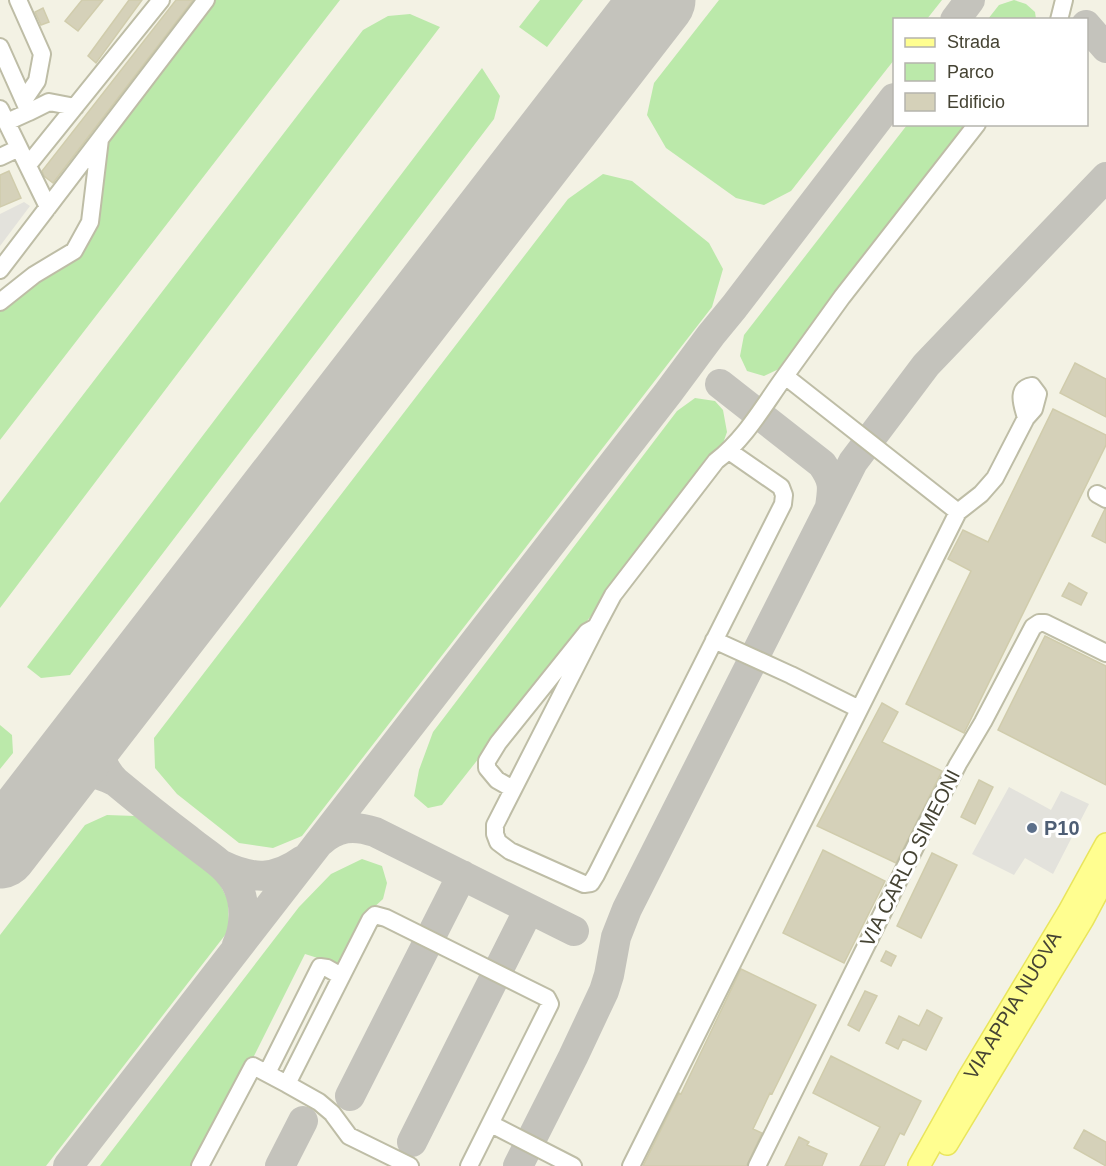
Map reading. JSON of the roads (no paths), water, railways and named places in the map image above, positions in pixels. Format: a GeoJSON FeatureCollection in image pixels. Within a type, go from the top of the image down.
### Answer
{"type":"FeatureCollection","features":[{"type":"Feature","properties":{"kind":"main road","name":"VIA APPIA NUOVA"},"geometry":{"type":"LineString","coordinates":[[919,1166],[969,1077],[1068,914],[1106,844]]}},
{"type":"Feature","properties":{"kind":"main road","name":"VIA APPIA NUOVA"},"geometry":{"type":"LineString","coordinates":[[935,1166],[1083,919],[1106,876]]}},
{"type":"Feature","properties":{"kind":"lane"},"geometry":{"type":"LineString","coordinates":[[18,0],[42,54],[37,81],[27,106]]}},
{"type":"Feature","properties":{"kind":"lane"},"geometry":{"type":"LineString","coordinates":[[28,165],[161,0]]}},
{"type":"Feature","properties":{"kind":"lane"},"geometry":{"type":"LineString","coordinates":[[0,270],[206,0]]}},
{"type":"Feature","properties":{"kind":"lane"},"geometry":{"type":"LineString","coordinates":[[1060,18],[1064,0]]}},
{"type":"Feature","properties":{"kind":"lane"},"geometry":{"type":"LineString","coordinates":[[0,47],[27,106]]}},
{"type":"Feature","properties":{"kind":"lane"},"geometry":{"type":"LineString","coordinates":[[48,207],[3,116],[27,106],[49,102],[75,107]]}},
{"type":"Feature","properties":{"kind":"lane"},"geometry":{"type":"LineString","coordinates":[[729,451],[781,486],[784,495],[783,504],[591,883],[584,884],[510,851],[498,842],[495,825],[596,627],[613,595],[716,461],[729,451],[752,422],[842,297],[975,126]]}},
{"type":"Feature","properties":{"kind":"lane"},"geometry":{"type":"LineString","coordinates":[[0,302],[34,275],[74,251],[90,222],[100,139]]}},
{"type":"Feature","properties":{"kind":"lane"},"geometry":{"type":"LineString","coordinates":[[0,157],[19,148]]}},
{"type":"Feature","properties":{"kind":"lane"},"geometry":{"type":"LineString","coordinates":[[785,376],[958,512]]}},
{"type":"Feature","properties":{"kind":"lane"},"geometry":{"type":"LineString","coordinates":[[631,1166],[958,512],[981,494],[995,478],[1026,418]]}},
{"type":"Feature","properties":{"kind":"lane","name":"VIA CARLO SIMEONI"},"geometry":{"type":"LineString","coordinates":[[757,1166],[927,823],[1033,627],[1039,622],[1045,623],[1106,653]]}},
{"type":"Feature","properties":{"kind":"lane"},"geometry":{"type":"LineString","coordinates":[[513,789],[489,773],[487,761],[498,743],[568,655],[587,632],[596,627]]}},
{"type":"Feature","properties":{"kind":"lane"},"geometry":{"type":"LineString","coordinates":[[714,640],[859,709]]}},
{"type":"Feature","properties":{"kind":"lane"},"geometry":{"type":"LineString","coordinates":[[287,1084],[370,920],[375,915],[386,918],[547,998],[550,1004],[469,1166]]}},
{"type":"Feature","properties":{"kind":"lane"},"geometry":{"type":"LineString","coordinates":[[267,1073],[320,967],[327,968],[341,976]]}},
{"type":"Feature","properties":{"kind":"lane"},"geometry":{"type":"LineString","coordinates":[[200,1166],[253,1066],[319,1102],[332,1113],[349,1136],[410,1166]]}},
{"type":"Feature","properties":{"kind":"lane"},"geometry":{"type":"LineString","coordinates":[[491,1124],[573,1166]]}},
{"type":"Feature","properties":{"kind":"place","name":"P10"},"geometry":{"type":"Point","coordinates":[1032,828]}}]}
